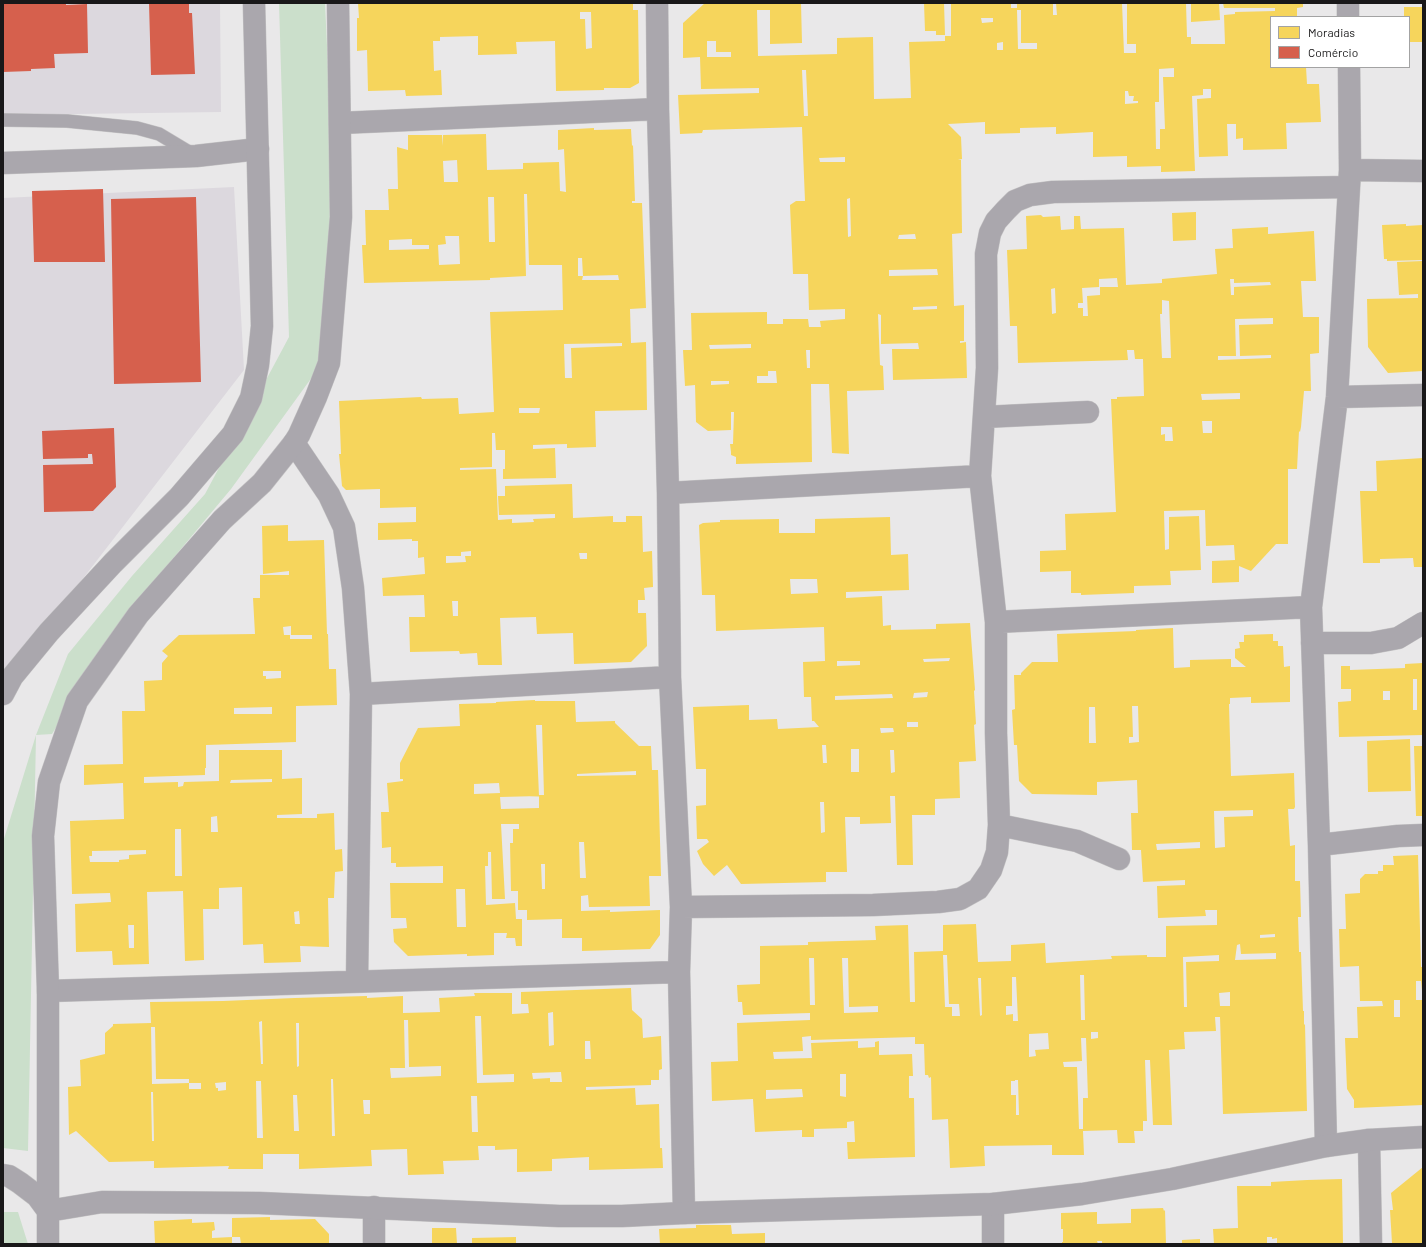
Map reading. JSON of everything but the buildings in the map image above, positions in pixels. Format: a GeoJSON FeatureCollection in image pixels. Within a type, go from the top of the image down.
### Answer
{"type":"FeatureCollection","features":[{"type":"Feature","properties":{"kind":"street"},"geometry":{"type":"LineString","coordinates":[[3,694],[12,677],[49,632],[113,563],[180,497],[233,434],[251,398],[258,365],[262,326],[254,3]]}},
{"type":"Feature","properties":{"kind":"street"},"geometry":{"type":"LineString","coordinates":[[48,1244],[48,992],[43,836],[50,782],[77,701],[138,615],[222,520],[262,483],[294,443],[316,397],[328,363],[341,217],[338,3]]}},
{"type":"Feature","properties":{"kind":"street"},"geometry":{"type":"LineString","coordinates":[[657,3],[658,109],[668,493],[670,677],[681,906],[679,972],[684,1212]]}},
{"type":"Feature","properties":{"kind":"street"},"geometry":{"type":"LineString","coordinates":[[1348,3],[1348,16]]}},
{"type":"Feature","properties":{"kind":"street"},"geometry":{"type":"LineString","coordinates":[[1326,1146],[1319,845],[1311,607],[1337,397],[1349,179],[1349,68]]}},
{"type":"Feature","properties":{"kind":"street"},"geometry":{"type":"LineString","coordinates":[[340,123],[658,109]]}},
{"type":"Feature","properties":{"kind":"street"},"geometry":{"type":"LineString","coordinates":[[3,163],[196,156],[258,149]]}},
{"type":"Feature","properties":{"kind":"street"},"geometry":{"type":"LineString","coordinates":[[681,906],[873,905],[938,902],[960,899],[978,889],[991,870],[997,852],[1000,824],[996,734],[996,622],[980,476],[987,368],[986,254],[990,234],[996,221],[1015,201],[1030,195],[1053,192],[1085,193],[1349,179],[1423,171]]}},
{"type":"Feature","properties":{"kind":"street"},"geometry":{"type":"LineString","coordinates":[[1337,397],[1423,395]]}},
{"type":"Feature","properties":{"kind":"street"},"geometry":{"type":"LineString","coordinates":[[984,417],[1088,412]]}},
{"type":"Feature","properties":{"kind":"street"},"geometry":{"type":"LineString","coordinates":[[294,443],[329,496],[344,527],[353,588],[361,694],[357,981]]}},
{"type":"Feature","properties":{"kind":"street"},"geometry":{"type":"LineString","coordinates":[[668,493],[980,476]]}},
{"type":"Feature","properties":{"kind":"street"},"geometry":{"type":"LineString","coordinates":[[996,622],[1311,607]]}},
{"type":"Feature","properties":{"kind":"street"},"geometry":{"type":"LineString","coordinates":[[1312,643],[1371,643],[1391,640],[1398,638],[1423,623]]}},
{"type":"Feature","properties":{"kind":"street"},"geometry":{"type":"LineString","coordinates":[[361,694],[670,677]]}},
{"type":"Feature","properties":{"kind":"street"},"geometry":{"type":"LineString","coordinates":[[1000,824],[1077,841],[1119,859]]}},
{"type":"Feature","properties":{"kind":"street"},"geometry":{"type":"LineString","coordinates":[[1319,845],[1398,836],[1423,835]]}},
{"type":"Feature","properties":{"kind":"street"},"geometry":{"type":"LineString","coordinates":[[48,992],[357,981],[679,972]]}},
{"type":"Feature","properties":{"kind":"street"},"geometry":{"type":"LineString","coordinates":[[48,1211],[102,1202],[259,1203],[559,1216],[622,1216],[684,1212],[993,1204],[1082,1194],[1172,1179],[1326,1146],[1369,1140],[1423,1137]]}},
{"type":"Feature","properties":{"kind":"street"},"geometry":{"type":"LineString","coordinates":[[1369,1140],[1371,1244]]}},
{"type":"Feature","properties":{"kind":"street"},"geometry":{"type":"LineString","coordinates":[[3,1175],[10,1176],[37,1196],[48,1211]]}},
{"type":"Feature","properties":{"kind":"street"},"geometry":{"type":"LineString","coordinates":[[993,1204],[993,1244]]}},
{"type":"Feature","properties":{"kind":"street"},"geometry":{"type":"LineString","coordinates":[[374,1208],[374,1244]]}},
{"type":"Feature","properties":{"kind":"lane"},"geometry":{"type":"LineString","coordinates":[[3,120],[67,121],[137,128],[159,134],[196,156]]}},
{"type":"Feature","properties":{"kind":"shaded area"},"geometry":{"type":"Polygon","coordinates":[[[3,3],[220,3],[221,112],[3,115],[3,3]]]}},
{"type":"Feature","properties":{"kind":"shaded area"},"geometry":{"type":"Polygon","coordinates":[[[234,187],[244,370],[3,682],[3,198],[234,187]]]}},
{"type":"Feature","properties":{"kind":"green space"},"geometry":{"type":"Polygon","coordinates":[[[279,3],[325,3],[334,195],[323,362],[231,489],[120,622],[52,734],[36,735],[68,654],[132,576],[205,494],[289,337],[279,3]]]}},
{"type":"Feature","properties":{"kind":"green space"},"geometry":{"type":"Polygon","coordinates":[[[36,735],[28,1151],[3,1148],[3,842],[36,735]]]}},
{"type":"Feature","properties":{"kind":"green space"},"geometry":{"type":"Polygon","coordinates":[[[3,1212],[18,1212],[28,1244],[3,1244],[3,1212]]]}}]}
